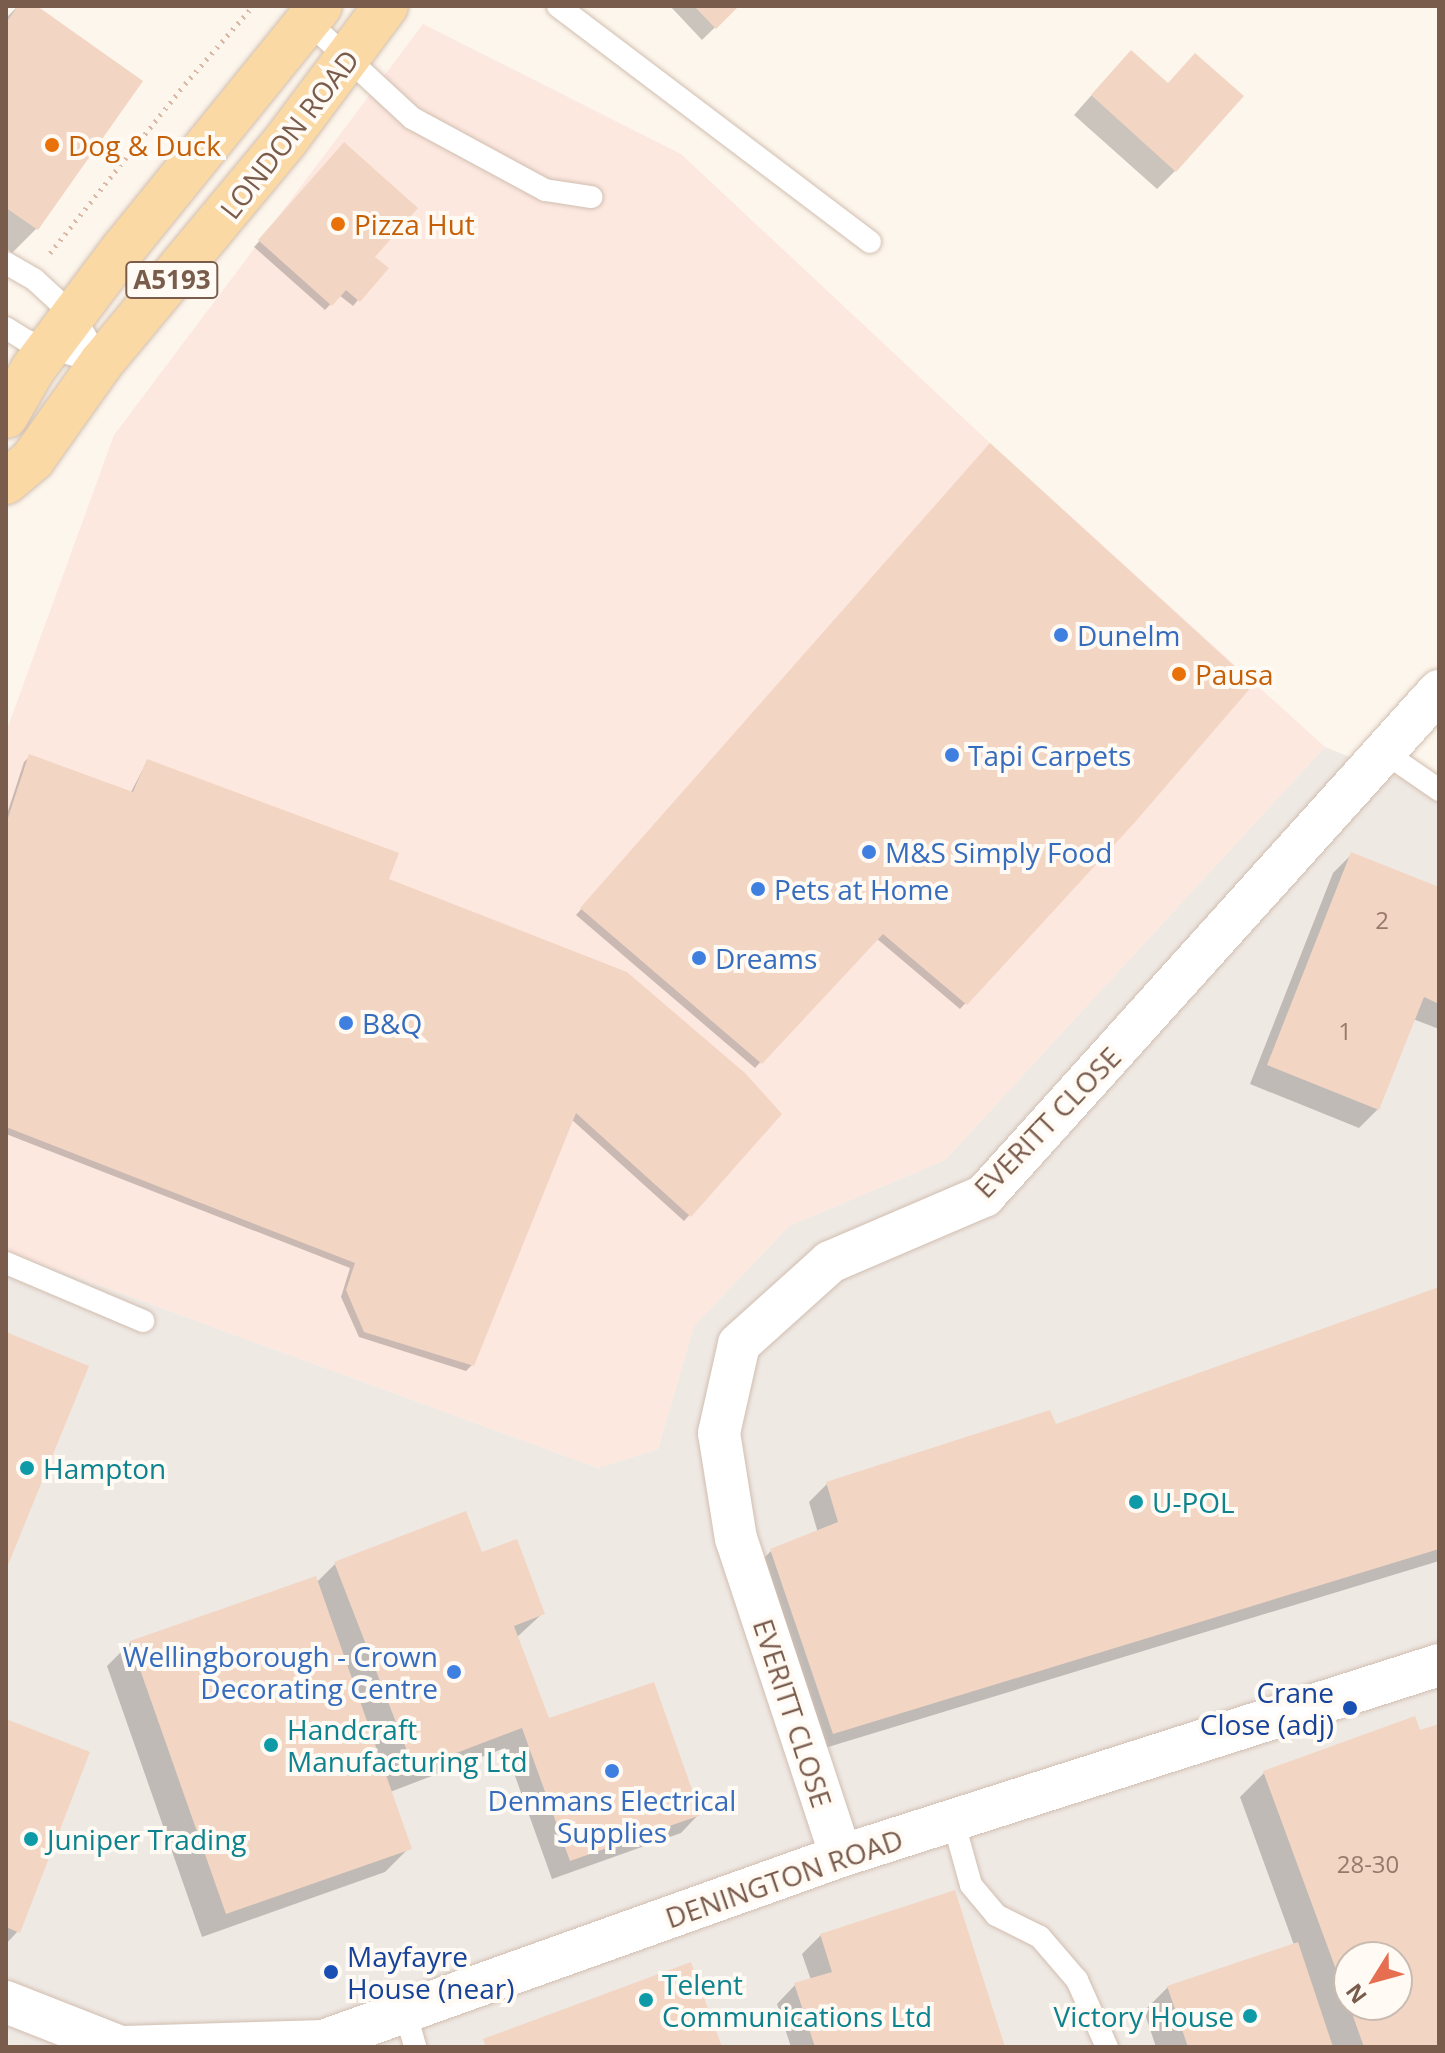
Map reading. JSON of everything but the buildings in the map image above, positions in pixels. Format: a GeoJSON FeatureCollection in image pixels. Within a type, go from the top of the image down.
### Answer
{"type":"FeatureCollection","features":[{"type":"Feature","properties":{"kind":"main road","name":"LONDON ROAD"},"geometry":{"type":"LineString","coordinates":[[6,482],[33,459],[101,363],[348,62],[386,6]]}},
{"type":"Feature","properties":{"kind":"main road"},"geometry":{"type":"LineString","coordinates":[[6,416],[60,332],[307,11]]}},
{"type":"Feature","properties":{"kind":"street","name":"EVERITT CLOSE"},"geometry":{"type":"LineString","coordinates":[[841,1856],[736,1539],[719,1433],[739,1344],[830,1262],[984,1196],[1439,691]]}},
{"type":"Feature","properties":{"kind":"street","name":"DENINGTON ROAD"},"geometry":{"type":"LineString","coordinates":[[6,2002],[122,2047],[323,2041],[410,2029],[841,1856],[1439,1665]]}},
{"type":"Feature","properties":{"kind":"lane"},"geometry":{"type":"LineString","coordinates":[[558,6],[870,242]]}},
{"type":"Feature","properties":{"kind":"lane"},"geometry":{"type":"LineString","coordinates":[[307,11],[348,62],[412,118],[494,166],[545,190],[591,197]]}},
{"type":"Feature","properties":{"kind":"lane"},"geometry":{"type":"LineString","coordinates":[[6,263],[34,279],[60,332],[101,363]]}},
{"type":"Feature","properties":{"kind":"lane"},"geometry":{"type":"LineString","coordinates":[[6,328],[60,332],[101,363]]}},
{"type":"Feature","properties":{"kind":"lane"},"geometry":{"type":"LineString","coordinates":[[1384,752],[1439,790]]}},
{"type":"Feature","properties":{"kind":"lane"},"geometry":{"type":"LineString","coordinates":[[6,1263],[143,1321]]}},
{"type":"Feature","properties":{"kind":"lane"},"geometry":{"type":"LineString","coordinates":[[953,1820],[971,1885],[996,1915],[1040,1937],[1077,1980],[1107,2047]]}},
{"type":"Feature","properties":{"kind":"path"},"geometry":{"type":"LineString","coordinates":[[50,253],[185,84],[253,6]]}},
{"type":"Feature","properties":{"kind":"shaded area"},"geometry":{"type":"Polygon","coordinates":[[[423,24],[681,154],[990,443],[1325,747],[945,1160],[789,1226],[694,1326],[658,1449],[598,1468],[6,1251],[6,732],[114,435],[423,24]]]}},
{"type":"Feature","properties":{"kind":"shaded area"},"geometry":{"type":"Polygon","coordinates":[[[1325,747],[1439,793],[1439,2047],[6,2047],[6,1251],[598,1468],[658,1449],[694,1326],[789,1226],[945,1160],[1325,747]]]}},
{"type":"Feature","properties":{"kind":"place","name":"Dog & Duck"},"geometry":{"type":"Point","coordinates":[52,145]}},
{"type":"Feature","properties":{"kind":"place","name":"Pizza Hut"},"geometry":{"type":"Point","coordinates":[338,224]}},
{"type":"Feature","properties":{"kind":"place","name":"Dunelm"},"geometry":{"type":"Point","coordinates":[1061,635]}},
{"type":"Feature","properties":{"kind":"place","name":"Pausa"},"geometry":{"type":"Point","coordinates":[1179,674]}},
{"type":"Feature","properties":{"kind":"place","name":"Tapi Carpets"},"geometry":{"type":"Point","coordinates":[952,755]}},
{"type":"Feature","properties":{"kind":"place","name":"M&S Simply Food"},"geometry":{"type":"Point","coordinates":[869,852]}},
{"type":"Feature","properties":{"kind":"place","name":"Pets at Home"},"geometry":{"type":"Point","coordinates":[758,889]}},
{"type":"Feature","properties":{"kind":"place","name":"Dreams"},"geometry":{"type":"Point","coordinates":[699,958]}},
{"type":"Feature","properties":{"kind":"place","name":"B&Q"},"geometry":{"type":"Point","coordinates":[346,1023]}},
{"type":"Feature","properties":{"kind":"place","name":"Hampton"},"geometry":{"type":"Point","coordinates":[27,1468]}},
{"type":"Feature","properties":{"kind":"place","name":"U-POL"},"geometry":{"type":"Point","coordinates":[1136,1502]}},
{"type":"Feature","properties":{"kind":"place","name":"Wellingborough - Crown Decorating Centre"},"geometry":{"type":"Point","coordinates":[454,1672]}},
{"type":"Feature","properties":{"kind":"place","name":"Crane Close (adj)"},"geometry":{"type":"Point","coordinates":[1350,1708]}},
{"type":"Feature","properties":{"kind":"place","name":"Handcraft Manufacturing Ltd"},"geometry":{"type":"Point","coordinates":[271,1745]}},
{"type":"Feature","properties":{"kind":"place","name":"Denmans Electrical Supplies"},"geometry":{"type":"Point","coordinates":[612,1771]}},
{"type":"Feature","properties":{"kind":"place","name":"Juniper Trading"},"geometry":{"type":"Point","coordinates":[31,1839]}},
{"type":"Feature","properties":{"kind":"place","name":"Mayfayre House (near)"},"geometry":{"type":"Point","coordinates":[331,1972]}},
{"type":"Feature","properties":{"kind":"place","name":"Telent Communications Ltd"},"geometry":{"type":"Point","coordinates":[646,2000]}},
{"type":"Feature","properties":{"kind":"place","name":"Victory House"},"geometry":{"type":"Point","coordinates":[1250,2016]}}]}
